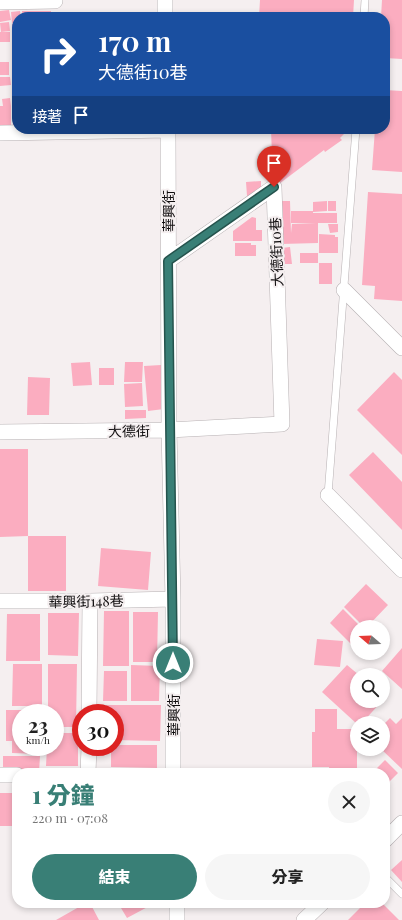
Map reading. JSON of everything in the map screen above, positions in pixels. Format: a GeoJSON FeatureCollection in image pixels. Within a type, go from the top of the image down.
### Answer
{"type":"FeatureCollection","features":[{"type":"Feature","properties":{"kind":"street"},"geometry":{"type":"LineString","coordinates":[[165,0],[165,12]]}},
{"type":"Feature","properties":{"kind":"street"},"geometry":{"type":"LineString","coordinates":[[0,2],[55,1]]}},
{"type":"Feature","properties":{"kind":"street"},"geometry":{"type":"LineString","coordinates":[[0,133],[12,133]]}},
{"type":"Feature","properties":{"kind":"street","name":"華興街"},"geometry":{"type":"LineString","coordinates":[[168,134],[168,261],[173,600],[173,768]]}},
{"type":"Feature","properties":{"kind":"street","name":"大德街10巷"},"geometry":{"type":"LineString","coordinates":[[168,261],[274,187],[282,424]]}},
{"type":"Feature","properties":{"kind":"street"},"geometry":{"type":"LineString","coordinates":[[344,290],[402,348]]}},
{"type":"Feature","properties":{"kind":"street","name":"大德街"},"geometry":{"type":"LineString","coordinates":[[0,432],[170,430],[282,424]]}},
{"type":"Feature","properties":{"kind":"street"},"geometry":{"type":"LineString","coordinates":[[328,495],[402,570]]}},
{"type":"Feature","properties":{"kind":"street","name":"華興街148巷"},"geometry":{"type":"LineString","coordinates":[[0,601],[173,600]]}},
{"type":"Feature","properties":{"kind":"street"},"geometry":{"type":"LineString","coordinates":[[89,704],[90,601]]}},
{"type":"Feature","properties":{"kind":"street"},"geometry":{"type":"LineString","coordinates":[[88,768],[89,756]]}},
{"type":"Feature","properties":{"kind":"street"},"geometry":{"type":"LineString","coordinates":[[0,775],[12,775]]}},
{"type":"Feature","properties":{"kind":"street"},"geometry":{"type":"LineString","coordinates":[[390,835],[402,823]]}},
{"type":"Feature","properties":{"kind":"street"},"geometry":{"type":"LineString","coordinates":[[177,908],[177,920]]}},
{"type":"Feature","properties":{"kind":"street"},"geometry":{"type":"LineString","coordinates":[[304,920],[317,908]]}},
{"type":"Feature","properties":{"kind":"lane"},"geometry":{"type":"LineString","coordinates":[[365,12],[366,0]]}},
{"type":"Feature","properties":{"kind":"lane"},"geometry":{"type":"LineString","coordinates":[[328,495],[356,134]]}},
{"type":"Feature","properties":{"kind":"lane"},"geometry":{"type":"LineString","coordinates":[[390,882],[402,894]]}},
{"type":"Feature","properties":{"kind":"building"},"geometry":{"type":"Polygon","coordinates":[[[260,0],[354,0],[353,12],[259,12],[260,0]]]}},
{"type":"Feature","properties":{"kind":"building"},"geometry":{"type":"Polygon","coordinates":[[[382,0],[402,0],[402,59],[390,58],[390,12],[381,12],[382,0]]]}},
{"type":"Feature","properties":{"kind":"building"},"geometry":{"type":"Polygon","coordinates":[[[9,10],[11,20],[0,22],[0,11],[9,10]]]}},
{"type":"Feature","properties":{"kind":"building"},"geometry":{"type":"Polygon","coordinates":[[[20,11],[20,12],[12,12],[12,23],[11,12],[20,11]]]}},
{"type":"Feature","properties":{"kind":"building"},"geometry":{"type":"Polygon","coordinates":[[[22,11],[51,11],[51,12],[22,11]]]}},
{"type":"Feature","properties":{"kind":"building"},"geometry":{"type":"Polygon","coordinates":[[[9,22],[10,31],[1,32],[0,23],[9,22]]]}},
{"type":"Feature","properties":{"kind":"building"},"geometry":{"type":"Polygon","coordinates":[[[0,32],[10,32],[10,42],[0,42],[0,32]]]}},
{"type":"Feature","properties":{"kind":"building"},"geometry":{"type":"Polygon","coordinates":[[[0,62],[9,62],[9,75],[0,75],[0,62]]]}},
{"type":"Feature","properties":{"kind":"building"},"geometry":{"type":"Polygon","coordinates":[[[0,77],[10,77],[11,85],[0,86],[0,77]]]}},
{"type":"Feature","properties":{"kind":"building"},"geometry":{"type":"Polygon","coordinates":[[[390,90],[402,91],[402,172],[372,170],[375,134],[390,134],[390,90]]]}},
{"type":"Feature","properties":{"kind":"building"},"geometry":{"type":"Polygon","coordinates":[[[10,98],[11,106],[3,106],[2,99],[10,98]]]}},
{"type":"Feature","properties":{"kind":"building"},"geometry":{"type":"Polygon","coordinates":[[[0,106],[11,106],[11,130],[0,130],[0,106]]]}},
{"type":"Feature","properties":{"kind":"building"},"geometry":{"type":"Polygon","coordinates":[[[271,134],[344,134],[340,138],[342,140],[325,152],[324,150],[279,184],[273,184],[271,134]]]}},
{"type":"Feature","properties":{"kind":"building"},"geometry":{"type":"Polygon","coordinates":[[[261,181],[261,195],[247,196],[246,182],[261,181]]]}},
{"type":"Feature","properties":{"kind":"building"},"geometry":{"type":"Polygon","coordinates":[[[368,192],[402,194],[402,301],[374,299],[375,286],[362,285],[368,192]]]}},
{"type":"Feature","properties":{"kind":"building"},"geometry":{"type":"Polygon","coordinates":[[[280,201],[290,201],[291,233],[292,224],[316,223],[291,223],[291,211],[337,213],[337,223],[318,223],[318,243],[281,244],[280,201]]]}},
{"type":"Feature","properties":{"kind":"building"},"geometry":{"type":"Polygon","coordinates":[[[327,201],[327,211],[313,212],[313,202],[327,201]]]}},
{"type":"Feature","properties":{"kind":"building"},"geometry":{"type":"Polygon","coordinates":[[[328,201],[336,201],[336,211],[328,211],[328,201]]]}},
{"type":"Feature","properties":{"kind":"building"},"geometry":{"type":"Polygon","coordinates":[[[252,217],[256,218],[256,230],[262,230],[262,241],[233,241],[233,231],[252,217]]]}},
{"type":"Feature","properties":{"kind":"building"},"geometry":{"type":"Polygon","coordinates":[[[328,224],[338,224],[338,232],[330,233],[328,224]]]}},
{"type":"Feature","properties":{"kind":"building"},"geometry":{"type":"Polygon","coordinates":[[[319,234],[335,235],[335,237],[338,237],[338,253],[319,253],[319,234]]]}},
{"type":"Feature","properties":{"kind":"building"},"geometry":{"type":"Polygon","coordinates":[[[235,243],[251,243],[251,245],[256,245],[256,256],[235,256],[235,243]]]}},
{"type":"Feature","properties":{"kind":"building"},"geometry":{"type":"Polygon","coordinates":[[[290,247],[292,264],[283,264],[282,248],[290,247]]]}},
{"type":"Feature","properties":{"kind":"building"},"geometry":{"type":"Polygon","coordinates":[[[300,253],[318,253],[318,263],[300,263],[300,253]]]}},
{"type":"Feature","properties":{"kind":"building"},"geometry":{"type":"Polygon","coordinates":[[[319,263],[332,263],[332,284],[319,284],[319,263]]]}},
{"type":"Feature","properties":{"kind":"building"},"geometry":{"type":"Polygon","coordinates":[[[90,362],[92,385],[73,386],[71,363],[90,362]]]}},
{"type":"Feature","properties":{"kind":"building"},"geometry":{"type":"Polygon","coordinates":[[[125,362],[143,362],[142,382],[124,382],[125,362]]]}},
{"type":"Feature","properties":{"kind":"building"},"geometry":{"type":"Polygon","coordinates":[[[161,365],[164,409],[148,411],[144,366],[161,365]]]}},
{"type":"Feature","properties":{"kind":"building"},"geometry":{"type":"Polygon","coordinates":[[[99,368],[114,368],[114,385],[99,385],[99,368]]]}},
{"type":"Feature","properties":{"kind":"building"},"geometry":{"type":"Polygon","coordinates":[[[394,372],[402,380],[402,455],[357,410],[394,372]]]}},
{"type":"Feature","properties":{"kind":"building"},"geometry":{"type":"Polygon","coordinates":[[[28,377],[50,378],[49,415],[27,415],[28,377]]]}},
{"type":"Feature","properties":{"kind":"building"},"geometry":{"type":"Polygon","coordinates":[[[142,383],[143,406],[125,407],[124,384],[142,383]]]}},
{"type":"Feature","properties":{"kind":"building"},"geometry":{"type":"Polygon","coordinates":[[[125,410],[146,410],[146,418],[125,419],[125,410]]]}},
{"type":"Feature","properties":{"kind":"building"},"geometry":{"type":"Polygon","coordinates":[[[0,449],[28,449],[28,536],[0,537],[0,449]]]}},
{"type":"Feature","properties":{"kind":"building"},"geometry":{"type":"Polygon","coordinates":[[[373,452],[402,482],[402,530],[349,475],[373,452]]]}},
{"type":"Feature","properties":{"kind":"building"},"geometry":{"type":"Polygon","coordinates":[[[28,536],[66,536],[66,591],[28,591],[28,536]]]}},
{"type":"Feature","properties":{"kind":"building"},"geometry":{"type":"Polygon","coordinates":[[[101,548],[151,552],[148,590],[98,586],[101,548]]]}},
{"type":"Feature","properties":{"kind":"building"},"geometry":{"type":"Polygon","coordinates":[[[366,584],[388,605],[374,620],[357,620],[344,607],[366,584]]]}},
{"type":"Feature","properties":{"kind":"building"},"geometry":{"type":"Polygon","coordinates":[[[343,609],[354,620],[350,620],[350,643],[330,623],[343,609]]]}},
{"type":"Feature","properties":{"kind":"building"},"geometry":{"type":"Polygon","coordinates":[[[104,611],[129,611],[129,666],[103,666],[104,611]]]}},
{"type":"Feature","properties":{"kind":"building"},"geometry":{"type":"Polygon","coordinates":[[[133,612],[158,612],[157,662],[133,662],[133,612]]]}},
{"type":"Feature","properties":{"kind":"building"},"geometry":{"type":"Polygon","coordinates":[[[48,613],[79,613],[78,656],[48,655],[48,613]]]}},
{"type":"Feature","properties":{"kind":"building"},"geometry":{"type":"Polygon","coordinates":[[[7,614],[40,614],[40,661],[6,661],[7,614]]]}},
{"type":"Feature","properties":{"kind":"building"},"geometry":{"type":"Polygon","coordinates":[[[317,639],[343,641],[340,667],[314,665],[317,639]]]}},
{"type":"Feature","properties":{"kind":"building"},"geometry":{"type":"Polygon","coordinates":[[[402,648],[402,689],[390,678],[390,668],[385,668],[402,648]]]}},
{"type":"Feature","properties":{"kind":"building"},"geometry":{"type":"Polygon","coordinates":[[[13,664],[42,664],[42,704],[12,704],[13,664]]]}},
{"type":"Feature","properties":{"kind":"building"},"geometry":{"type":"Polygon","coordinates":[[[48,664],[77,664],[76,704],[72,704],[72,727],[64,727],[64,704],[48,704],[48,664]]]}},
{"type":"Feature","properties":{"kind":"building"},"geometry":{"type":"Polygon","coordinates":[[[131,665],[160,666],[159,701],[131,701],[131,665]]]}},
{"type":"Feature","properties":{"kind":"building"},"geometry":{"type":"Polygon","coordinates":[[[347,665],[351,668],[350,708],[376,708],[368,716],[350,716],[350,718],[322,692],[347,665]]]}},
{"type":"Feature","properties":{"kind":"building"},"geometry":{"type":"Polygon","coordinates":[[[104,671],[127,671],[127,701],[103,701],[104,671]]]}},
{"type":"Feature","properties":{"kind":"building"},"geometry":{"type":"Polygon","coordinates":[[[124,705],[161,705],[160,741],[124,740],[124,705]]]}},
{"type":"Feature","properties":{"kind":"building"},"geometry":{"type":"Polygon","coordinates":[[[315,709],[337,709],[337,729],[350,729],[350,756],[357,756],[357,768],[312,767],[312,732],[315,732],[315,709]]]}},
{"type":"Feature","properties":{"kind":"building"},"geometry":{"type":"Polygon","coordinates":[[[6,710],[12,710],[12,741],[6,741],[6,710]]]}},
{"type":"Feature","properties":{"kind":"building"},"geometry":{"type":"Polygon","coordinates":[[[390,718],[396,724],[402,718],[402,769],[388,756],[390,756],[390,718]]]}},
{"type":"Feature","properties":{"kind":"building"},"geometry":{"type":"Polygon","coordinates":[[[64,733],[72,733],[72,756],[78,756],[78,766],[46,766],[47,756],[64,756],[64,733]]]}},
{"type":"Feature","properties":{"kind":"building"},"geometry":{"type":"Polygon","coordinates":[[[124,745],[157,745],[157,768],[111,767],[111,756],[124,756],[124,745]]]}},
{"type":"Feature","properties":{"kind":"building"},"geometry":{"type":"Polygon","coordinates":[[[3,756],[40,756],[39,768],[12,768],[12,773],[3,773],[3,756]]]}},
{"type":"Feature","properties":{"kind":"building"},"geometry":{"type":"Polygon","coordinates":[[[385,760],[398,773],[390,781],[390,768],[377,768],[385,760]]]}},
{"type":"Feature","properties":{"kind":"building"},"geometry":{"type":"Polygon","coordinates":[[[0,793],[12,793],[12,826],[0,826],[0,793]]]}},
{"type":"Feature","properties":{"kind":"building"},"geometry":{"type":"Polygon","coordinates":[[[402,860],[402,882],[391,870],[402,860]]]}},
{"type":"Feature","properties":{"kind":"building"},"geometry":{"type":"Polygon","coordinates":[[[77,908],[93,908],[99,920],[56,920],[77,908]]]}},
{"type":"Feature","properties":{"kind":"building"},"geometry":{"type":"Polygon","coordinates":[[[121,908],[146,908],[127,918],[121,908]]]}},
{"type":"Feature","properties":{"kind":"building"},"geometry":{"type":"Polygon","coordinates":[[[360,908],[387,908],[399,920],[348,920],[360,908]]]}},
{"type":"Feature","properties":{"kind":"route"},"geometry":{"type":"LineString","coordinates":[[173,663],[168,261],[274,187]]}}]}
